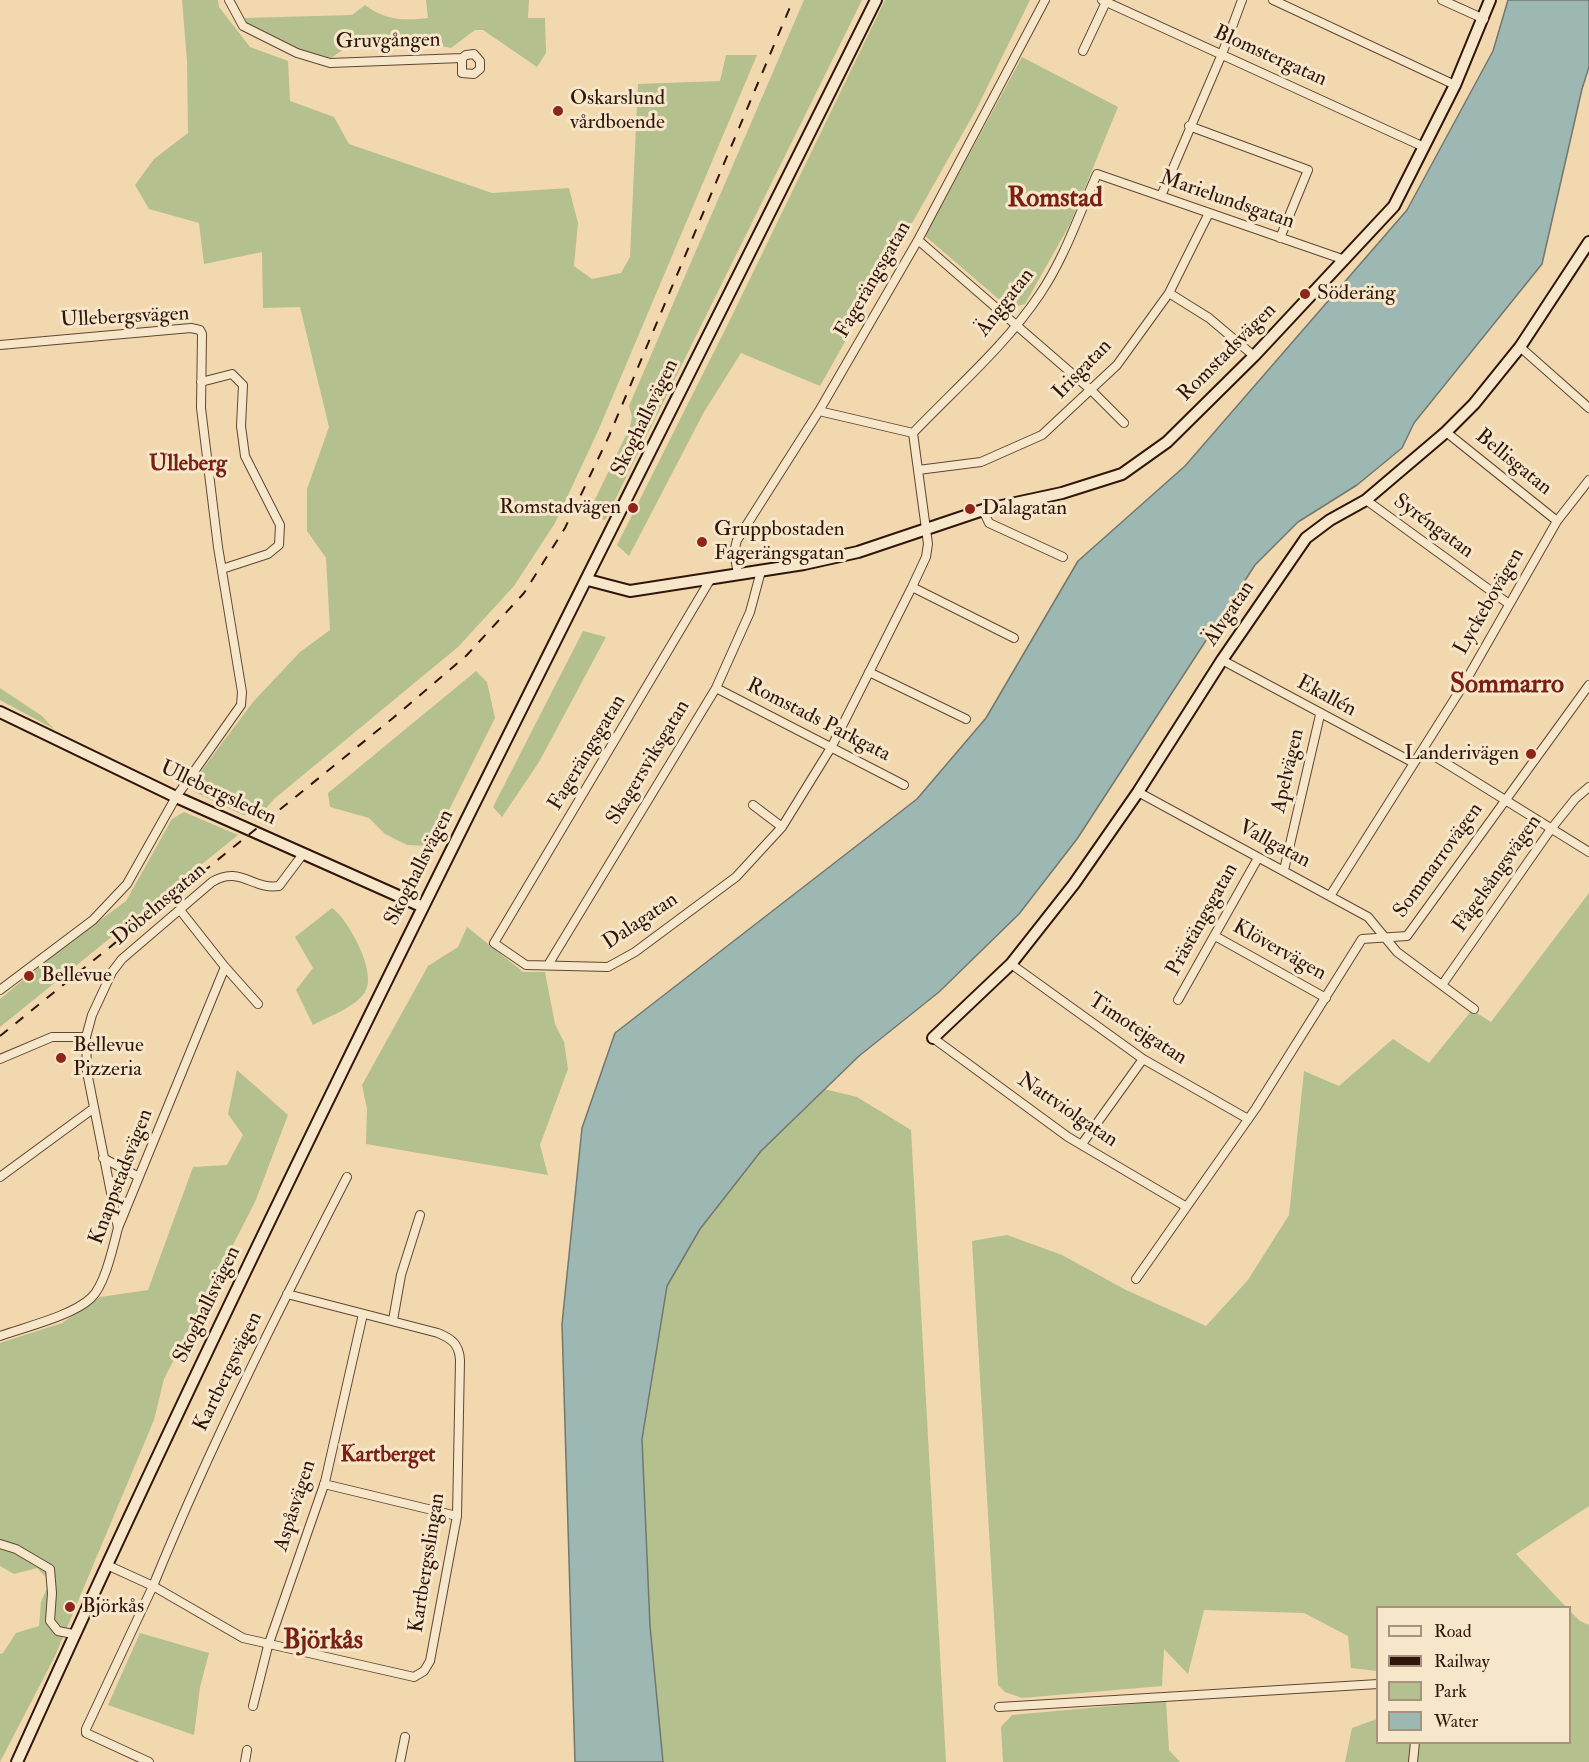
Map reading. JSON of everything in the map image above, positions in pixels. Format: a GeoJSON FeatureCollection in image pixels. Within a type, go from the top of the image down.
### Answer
{"type":"FeatureCollection","features":[{"type":"Feature","properties":{"kind":"main road","name":"Skoghallsvägen"},"geometry":{"type":"LineString","coordinates":[[17,1762],[73,1634],[219,1322],[421,906],[588,580],[876,0]]}},
{"type":"Feature","properties":{"kind":"main road","name":"Romstadsvägen"},"geometry":{"type":"LineString","coordinates":[[588,580],[630,591],[710,580],[858,552],[983,510],[1062,494],[1122,474],[1167,442],[1254,356],[1394,206],[1455,85],[1490,0]]}},
{"type":"Feature","properties":{"kind":"main road","name":"Älvgatan"},"geometry":{"type":"LineString","coordinates":[[933,1038],[1011,964],[1069,891],[1138,792],[1222,660],[1306,538],[1330,520],[1366,500],[1446,432],[1474,404],[1520,347],[1589,242]]}},
{"type":"Feature","properties":{"kind":"main road","name":"Ullebergsleden"},"geometry":{"type":"LineString","coordinates":[[0,712],[176,797],[421,906]]}},
{"type":"Feature","properties":{"kind":"street","name":"Gruvgången"},"geometry":{"type":"LineString","coordinates":[[229,0],[243,26],[297,53],[330,63],[462,58]]}},
{"type":"Feature","properties":{"kind":"street","name":"Fagerängsgatan"},"geometry":{"type":"LineString","coordinates":[[738,574],[734,552],[737,540],[819,411],[918,240],[1045,0]]}},
{"type":"Feature","properties":{"kind":"street"},"geometry":{"type":"LineString","coordinates":[[1161,196],[1189,126],[1222,54],[1242,0]]}},
{"type":"Feature","properties":{"kind":"street"},"geometry":{"type":"LineString","coordinates":[[1273,0],[1455,85]]}},
{"type":"Feature","properties":{"kind":"street"},"geometry":{"type":"LineString","coordinates":[[1442,0],[1484,19]]}},
{"type":"Feature","properties":{"kind":"street"},"geometry":{"type":"LineString","coordinates":[[1083,51],[1104,1]]}},
{"type":"Feature","properties":{"kind":"street","name":"Blomstergatan"},"geometry":{"type":"LineString","coordinates":[[1104,1],[1156,27],[1222,54],[1424,147]]}},
{"type":"Feature","properties":{"kind":"street"},"geometry":{"type":"LineString","coordinates":[[1189,126],[1308,170],[1280,238]]}},
{"type":"Feature","properties":{"kind":"street","name":"Marielundsgatan"},"geometry":{"type":"LineString","coordinates":[[1097,174],[1346,260]]}},
{"type":"Feature","properties":{"kind":"street","name":"Änggatan"},"geometry":{"type":"LineString","coordinates":[[913,433],[1015,327],[1041,293],[1067,245],[1097,174]]}},
{"type":"Feature","properties":{"kind":"street","name":"Irisgatan"},"geometry":{"type":"LineString","coordinates":[[918,470],[981,462],[1042,435],[1117,365],[1169,293],[1209,213]]}},
{"type":"Feature","properties":{"kind":"street"},"geometry":{"type":"LineString","coordinates":[[918,240],[1015,327],[1091,390],[1124,423]]}},
{"type":"Feature","properties":{"kind":"street"},"geometry":{"type":"LineString","coordinates":[[1169,293],[1209,318],[1254,356]]}},
{"type":"Feature","properties":{"kind":"street","name":"Ullebergsvägen"},"geometry":{"type":"LineString","coordinates":[[0,345],[191,328],[202,334],[201,408],[222,569],[240,673],[241,705],[176,797],[127,884],[93,920],[0,990]]}},
{"type":"Feature","properties":{"kind":"street"},"geometry":{"type":"LineString","coordinates":[[1520,347],[1589,408]]}},
{"type":"Feature","properties":{"kind":"street"},"geometry":{"type":"LineString","coordinates":[[201,382],[232,374],[243,385],[241,426],[244,456],[280,525],[279,545],[274,549],[222,569]]}},
{"type":"Feature","properties":{"kind":"street"},"geometry":{"type":"LineString","coordinates":[[819,411],[913,433]]}},
{"type":"Feature","properties":{"kind":"street","name":"Bellisgatan"},"geometry":{"type":"LineString","coordinates":[[1446,432],[1557,521]]}},
{"type":"Feature","properties":{"kind":"street","name":"Dalagatan"},"geometry":{"type":"LineString","coordinates":[[494,943],[526,965],[608,966],[634,952],[736,877],[782,827],[832,746],[926,557],[928,544],[924,529],[913,433]]}},
{"type":"Feature","properties":{"kind":"street","name":"Lyckebovägen"},"geometry":{"type":"LineString","coordinates":[[1330,896],[1423,749],[1557,521],[1589,480]]}},
{"type":"Feature","properties":{"kind":"street","name":"Syréngatan"},"geometry":{"type":"LineString","coordinates":[[1366,500],[1509,604]]}},
{"type":"Feature","properties":{"kind":"street"},"geometry":{"type":"LineString","coordinates":[[983,510],[989,523],[1062,557]]}},
{"type":"Feature","properties":{"kind":"street","name":"Skagersviksgatan"},"geometry":{"type":"LineString","coordinates":[[548,965],[716,688],[750,612],[761,571]]}},
{"type":"Feature","properties":{"kind":"street","name":"Fagerängsgatan"},"geometry":{"type":"LineString","coordinates":[[494,943],[710,580]]}},
{"type":"Feature","properties":{"kind":"street"},"geometry":{"type":"LineString","coordinates":[[912,587],[1014,638]]}},
{"type":"Feature","properties":{"kind":"street","name":"Ekallén"},"geometry":{"type":"LineString","coordinates":[[1222,660],[1320,715],[1414,763]]}},
{"type":"Feature","properties":{"kind":"street"},"geometry":{"type":"LineString","coordinates":[[869,672],[966,719]]}},
{"type":"Feature","properties":{"kind":"street","name":"Sommarrovägen"},"geometry":{"type":"LineString","coordinates":[[1183,1209],[1248,1119],[1362,939],[1407,936],[1589,685]]}},
{"type":"Feature","properties":{"kind":"street","name":"Romstads Parkgata"},"geometry":{"type":"LineString","coordinates":[[716,688],[904,785]]}},
{"type":"Feature","properties":{"kind":"street","name":"Apelvägen"},"geometry":{"type":"LineString","coordinates":[[1284,870],[1320,715]]}},
{"type":"Feature","properties":{"kind":"street"},"geometry":{"type":"LineString","coordinates":[[1423,749],[1589,852]]}},
{"type":"Feature","properties":{"kind":"street","name":"Fågelsångsvägen"},"geometry":{"type":"LineString","coordinates":[[1442,986],[1551,829],[1575,799],[1589,788]]}},
{"type":"Feature","properties":{"kind":"street","name":"Vallgatan"},"geometry":{"type":"LineString","coordinates":[[1138,792],[1368,917],[1397,952],[1474,1009]]}},
{"type":"Feature","properties":{"kind":"street"},"geometry":{"type":"LineString","coordinates":[[753,805],[782,827]]}},
{"type":"Feature","properties":{"kind":"street","name":"Döbelnsgatan"},"geometry":{"type":"LineString","coordinates":[[118,1228],[87,1072],[86,1037],[100,994],[112,972],[134,948],[224,875],[240,877],[267,887],[279,886],[303,854]]}},
{"type":"Feature","properties":{"kind":"street","name":"Prästängsgatan"},"geometry":{"type":"LineString","coordinates":[[1178,1000],[1258,858]]}},
{"type":"Feature","properties":{"kind":"street"},"geometry":{"type":"LineString","coordinates":[[180,910],[225,968],[258,1004]]}},
{"type":"Feature","properties":{"kind":"street","name":"Klövervägen"},"geometry":{"type":"LineString","coordinates":[[1215,936],[1326,998]]}},
{"type":"Feature","properties":{"kind":"street","name":"Timotejgatan"},"geometry":{"type":"LineString","coordinates":[[1011,964],[1143,1059],[1248,1119]]}},
{"type":"Feature","properties":{"kind":"street","name":"Knappstadsvägen"},"geometry":{"type":"LineString","coordinates":[[0,1336],[74,1309],[92,1298],[110,1262],[118,1228],[225,968]]}},
{"type":"Feature","properties":{"kind":"street"},"geometry":{"type":"LineString","coordinates":[[0,1059],[52,1037],[86,1037]]}},
{"type":"Feature","properties":{"kind":"street","name":"Nattviolgatan"},"geometry":{"type":"LineString","coordinates":[[933,1038],[1068,1137],[1183,1209]]}},
{"type":"Feature","properties":{"kind":"street"},"geometry":{"type":"LineString","coordinates":[[1082,1144],[1143,1059]]}},
{"type":"Feature","properties":{"kind":"street"},"geometry":{"type":"LineString","coordinates":[[0,1177],[94,1108]]}},
{"type":"Feature","properties":{"kind":"street"},"geometry":{"type":"LineString","coordinates":[[103,1158],[139,1177]]}},
{"type":"Feature","properties":{"kind":"street","name":"Kartbergsvägen"},"geometry":{"type":"LineString","coordinates":[[149,1762],[103,1739],[89,1737],[86,1729],[153,1586],[207,1461],[287,1294],[347,1177]]}},
{"type":"Feature","properties":{"kind":"street"},"geometry":{"type":"LineString","coordinates":[[1136,1279],[1183,1209]]}},
{"type":"Feature","properties":{"kind":"street"},"geometry":{"type":"LineString","coordinates":[[393,1320],[401,1275],[420,1215]]}},
{"type":"Feature","properties":{"kind":"street","name":"Kartbergsslingan"},"geometry":{"type":"LineString","coordinates":[[107,1565],[153,1586],[243,1638],[268,1646],[407,1677],[419,1675],[430,1661],[457,1516],[458,1348],[449,1338],[393,1320],[287,1294]]}},
{"type":"Feature","properties":{"kind":"street","name":"Aspåsvägen"},"geometry":{"type":"LineString","coordinates":[[253,1706],[268,1646],[324,1484],[363,1314]]}},
{"type":"Feature","properties":{"kind":"street"},"geometry":{"type":"LineString","coordinates":[[324,1484],[457,1516]]}},
{"type":"Feature","properties":{"kind":"street"},"geometry":{"type":"LineString","coordinates":[[0,1544],[16,1549],[50,1569],[52,1593],[50,1621],[58,1631],[73,1634]]}},
{"type":"Feature","properties":{"kind":"street"},"geometry":{"type":"LineString","coordinates":[[999,1707],[1376,1684]]}},
{"type":"Feature","properties":{"kind":"street"},"geometry":{"type":"LineString","coordinates":[[400,1762],[405,1737]]}},
{"type":"Feature","properties":{"kind":"street"},"geometry":{"type":"LineString","coordinates":[[1413,1762],[1415,1744]]}},
{"type":"Feature","properties":{"kind":"street"},"geometry":{"type":"LineString","coordinates":[[245,1762],[247,1750]]}},
{"type":"Feature","properties":{"kind":"green space"},"geometry":{"type":"Polygon","coordinates":[[[182,0],[218,0],[219,7],[250,47],[288,61],[290,101],[334,117],[349,144],[492,193],[569,188],[578,223],[574,266],[592,279],[621,273],[630,257],[638,84],[720,81],[726,55],[757,55],[598,431],[555,523],[514,586],[458,647],[274,799],[260,815],[243,815],[193,791],[193,782],[253,702],[300,652],[330,630],[326,558],[307,531],[307,489],[329,427],[300,307],[263,308],[262,252],[204,264],[199,223],[149,209],[135,185],[154,159],[188,133],[187,61],[182,0]]]}},
{"type":"Feature","properties":{"kind":"green space"},"geometry":{"type":"Polygon","coordinates":[[[426,0],[529,0],[528,18],[545,18],[546,53],[537,67],[483,30],[475,30],[451,48],[384,34],[359,39],[331,58],[302,51],[246,25],[245,18],[352,15],[365,5],[379,14],[403,19],[419,19],[428,18],[426,0]]]}},
{"type":"Feature","properties":{"kind":"green space"},"geometry":{"type":"Polygon","coordinates":[[[804,0],[862,0],[605,520],[587,516],[630,427],[632,417],[629,406],[804,0]]]}},
{"type":"Feature","properties":{"kind":"green space"},"geometry":{"type":"Polygon","coordinates":[[[885,0],[1030,0],[977,108],[820,386],[741,353],[704,412],[629,556],[617,545],[728,324],[885,0]]]}},
{"type":"Feature","properties":{"kind":"green space"},"geometry":{"type":"Polygon","coordinates":[[[1022,57],[1118,107],[1070,224],[1025,304],[1009,308],[925,236],[1022,57]]]}},
{"type":"Feature","properties":{"kind":"green space"},"geometry":{"type":"Polygon","coordinates":[[[583,631],[606,637],[539,762],[502,817],[493,807],[583,631]]]}},
{"type":"Feature","properties":{"kind":"green space"},"geometry":{"type":"Polygon","coordinates":[[[476,671],[487,682],[495,718],[431,846],[407,845],[385,834],[369,818],[330,807],[328,793],[476,671]]]}},
{"type":"Feature","properties":{"kind":"green space"},"geometry":{"type":"Polygon","coordinates":[[[0,688],[42,716],[54,729],[0,700],[0,688]]]}},
{"type":"Feature","properties":{"kind":"green space"},"geometry":{"type":"Polygon","coordinates":[[[184,812],[238,835],[0,1027],[0,999],[52,956],[126,901],[172,819],[184,812]]]}},
{"type":"Feature","properties":{"kind":"green space"},"geometry":{"type":"Polygon","coordinates":[[[1589,893],[1589,1506],[1516,1554],[1565,1606],[1376,1606],[1376,1671],[1351,1668],[1348,1636],[1304,1613],[1204,1610],[1188,1674],[1164,1649],[1162,1686],[1022,1698],[1005,1692],[998,1685],[972,1241],[1007,1235],[1062,1255],[1126,1290],[1206,1326],[1248,1280],[1289,1215],[1304,1071],[1339,1086],[1393,1039],[1429,1063],[1472,1010],[1491,1022],[1589,893]]]}},
{"type":"Feature","properties":{"kind":"green space"},"geometry":{"type":"Polygon","coordinates":[[[332,908],[353,934],[368,972],[368,983],[365,992],[355,1003],[313,1025],[296,990],[313,968],[295,937],[332,908]]]}},
{"type":"Feature","properties":{"kind":"green space"},"geometry":{"type":"Polygon","coordinates":[[[467,927],[523,972],[545,972],[555,1024],[564,1042],[568,1069],[540,1145],[548,1175],[366,1144],[367,1109],[362,1085],[428,966],[458,947],[467,927]]]}},
{"type":"Feature","properties":{"kind":"green space"},"geometry":{"type":"Polygon","coordinates":[[[237,1070],[288,1115],[255,1202],[164,1379],[154,1420],[55,1656],[0,1762],[0,1654],[16,1633],[39,1626],[41,1602],[50,1581],[37,1568],[14,1574],[0,1566],[0,1343],[62,1323],[100,1297],[148,1290],[193,1167],[227,1165],[243,1135],[228,1114],[237,1070]]]}},
{"type":"Feature","properties":{"kind":"green space"},"geometry":{"type":"Polygon","coordinates":[[[824,1089],[857,1097],[911,1130],[946,1762],[663,1762],[650,1626],[642,1439],[667,1286],[700,1229],[761,1151],[824,1089]]]}},
{"type":"Feature","properties":{"kind":"green space"},"geometry":{"type":"Polygon","coordinates":[[[1571,1612],[1580,1621],[1589,1625],[1589,1762],[1345,1762],[1352,1728],[1376,1719],[1376,1744],[1571,1744],[1571,1612]]]}},
{"type":"Feature","properties":{"kind":"green space"},"geometry":{"type":"Polygon","coordinates":[[[140,1633],[209,1653],[200,1687],[194,1735],[108,1705],[140,1633]]]}},
{"type":"Feature","properties":{"kind":"green space"},"geometry":{"type":"Polygon","coordinates":[[[1166,1701],[1169,1750],[1180,1762],[1003,1762],[1001,1727],[1012,1715],[1166,1701]]]}},
{"type":"Feature","properties":{"kind":"water"},"geometry":{"type":"Polygon","coordinates":[[[1508,0],[1589,0],[1589,67],[1542,264],[1414,423],[1402,448],[1357,485],[1298,522],[1255,565],[1077,839],[1019,914],[939,992],[859,1056],[761,1151],[700,1229],[667,1286],[642,1439],[650,1626],[663,1762],[575,1762],[562,1324],[582,1128],[615,1033],[917,799],[986,718],[1078,561],[1185,466],[1407,210],[1493,51],[1508,0]]]}},
{"type":"Feature","properties":{"kind":"railway"},"geometry":{"type":"LineString","coordinates":[[0,1036],[393,718],[466,656],[524,593],[565,528],[609,436],[793,0]]}},
{"type":"Feature","properties":{"kind":"place","name":"Oskarslund vårdboende"},"geometry":{"type":"Point","coordinates":[558,111]}},
{"type":"Feature","properties":{"kind":"place","name":"Söderäng"},"geometry":{"type":"Point","coordinates":[1305,294]}},
{"type":"Feature","properties":{"kind":"place","name":"Romstadvägen"},"geometry":{"type":"Point","coordinates":[633,508]}},
{"type":"Feature","properties":{"kind":"place","name":"Dalagatan"},"geometry":{"type":"Point","coordinates":[970,509]}},
{"type":"Feature","properties":{"kind":"place","name":"Gruppbostaden Fagerängsgatan"},"geometry":{"type":"Point","coordinates":[702,542]}},
{"type":"Feature","properties":{"kind":"place","name":"Landerivägen"},"geometry":{"type":"Point","coordinates":[1531,754]}},
{"type":"Feature","properties":{"kind":"place","name":"Bellevue"},"geometry":{"type":"Point","coordinates":[29,976]}},
{"type":"Feature","properties":{"kind":"place","name":"Bellevue Pizzeria"},"geometry":{"type":"Point","coordinates":[61,1058]}},
{"type":"Feature","properties":{"kind":"place","name":"Björkås"},"geometry":{"type":"Point","coordinates":[70,1607]}},
{"type":"Feature","properties":{"kind":"district","name":"Romstad"},"geometry":{"type":"Point","coordinates":[1055,200]}},
{"type":"Feature","properties":{"kind":"district","name":"Ulleberg"},"geometry":{"type":"Point","coordinates":[188,465]}},
{"type":"Feature","properties":{"kind":"district","name":"Sommarro"},"geometry":{"type":"Point","coordinates":[1507,686]}},
{"type":"Feature","properties":{"kind":"district","name":"Kartberget"},"geometry":{"type":"Point","coordinates":[388,1456]}},
{"type":"Feature","properties":{"kind":"district","name":"Björkås"},"geometry":{"type":"Point","coordinates":[323,1642]}}]}
